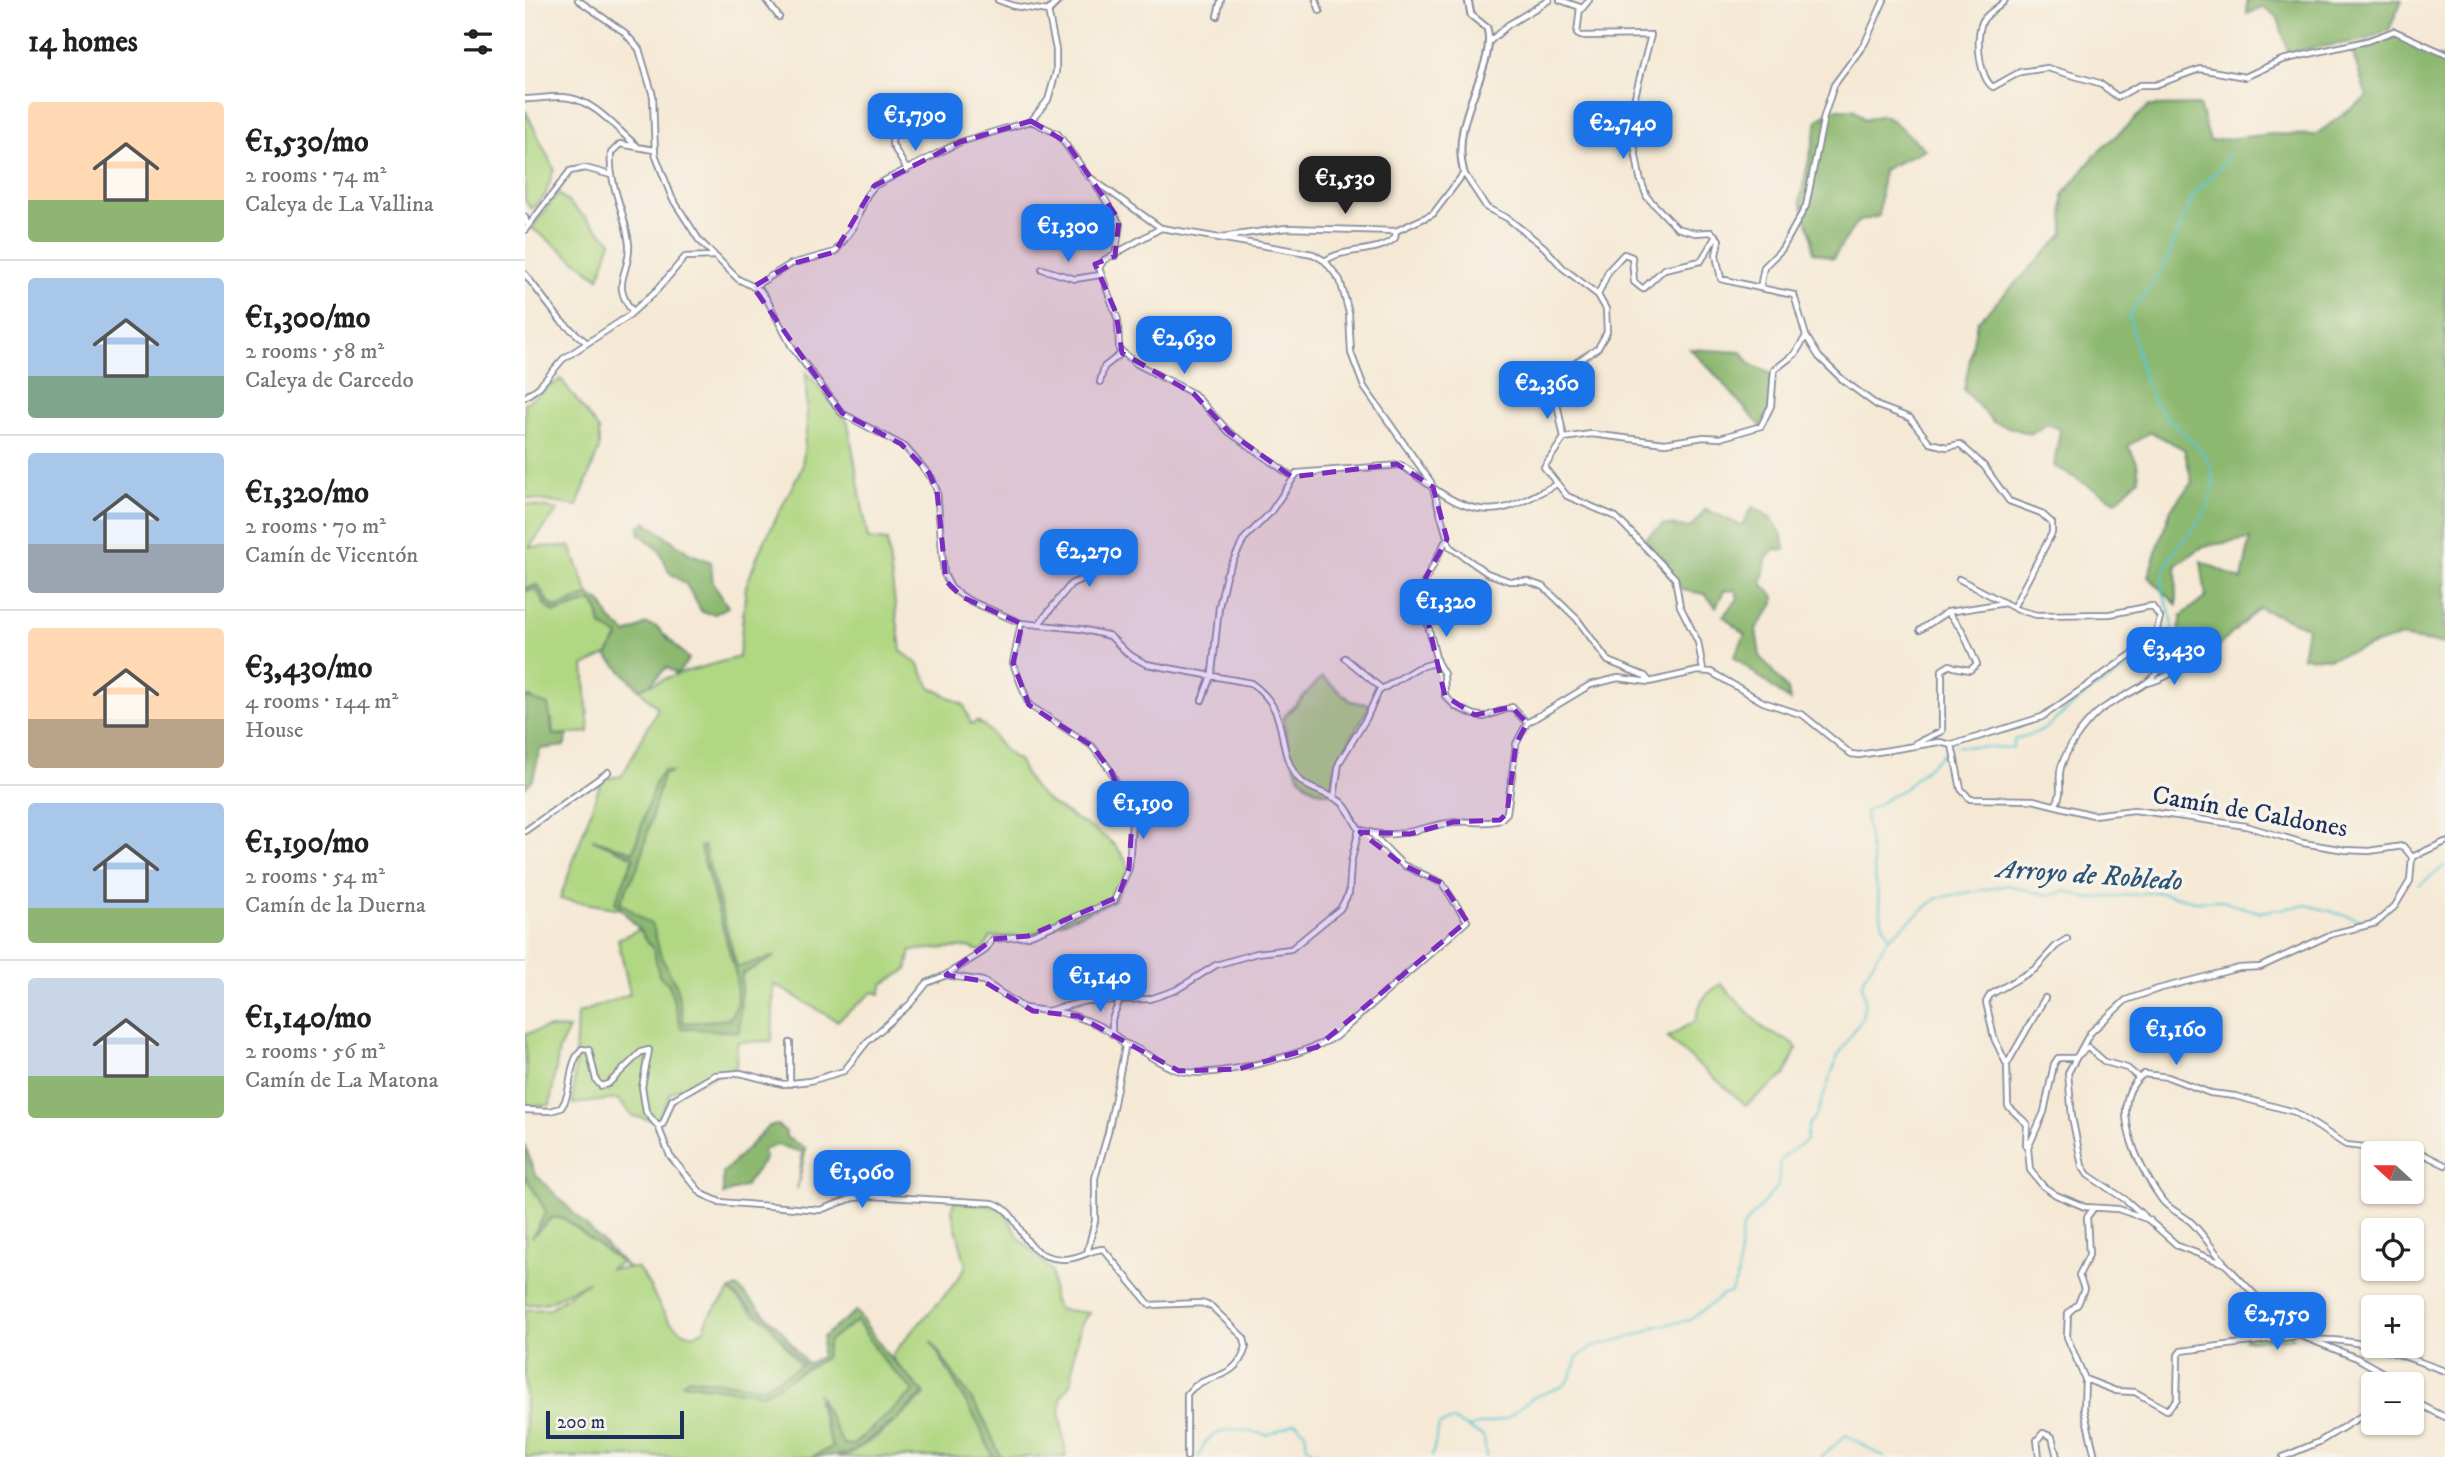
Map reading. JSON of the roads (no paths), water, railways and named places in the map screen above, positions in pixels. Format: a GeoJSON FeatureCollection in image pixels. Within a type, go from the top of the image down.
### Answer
{"type":"FeatureCollection","features":[{"type":"Feature","properties":{"kind":"street"},"geometry":{"type":"LineString","coordinates":[[578,0],[624,32],[639,49],[653,96],[654,150],[672,198],[699,240],[738,279],[766,298],[792,347],[842,413],[905,447],[932,478],[937,491],[942,568],[951,587],[968,600],[1021,623],[1109,636],[1128,654],[1146,664],[1247,681],[1260,689],[1279,719],[1293,771],[1309,787],[1345,806],[1359,829],[1372,834],[1410,834],[1453,822],[1500,820],[1507,813],[1516,744],[1527,723],[1590,685],[1618,678],[1649,682],[1703,670],[1725,678],[1763,702],[1803,715],[1851,754],[1877,753],[1939,742],[1952,745],[2042,717],[2142,645],[2156,633],[2160,617],[2153,606],[2111,614],[2037,615],[2005,603],[1959,579]]}},
{"type":"Feature","properties":{"kind":"street"},"geometry":{"type":"LineString","coordinates":[[766,0],[779,17]]}},
{"type":"Feature","properties":{"kind":"street"},"geometry":{"type":"LineString","coordinates":[[998,0],[1014,6],[1048,11]]}},
{"type":"Feature","properties":{"kind":"street"},"geometry":{"type":"LineString","coordinates":[[1048,11],[1059,0]]}},
{"type":"Feature","properties":{"kind":"street"},"geometry":{"type":"LineString","coordinates":[[1217,16],[1221,0]]}},
{"type":"Feature","properties":{"kind":"street"},"geometry":{"type":"LineString","coordinates":[[1316,0],[1320,11]]}},
{"type":"Feature","properties":{"kind":"street"},"geometry":{"type":"LineString","coordinates":[[1468,0],[1471,15],[1487,28],[1489,42],[1465,116],[1459,151],[1464,173],[1487,208],[1507,218],[1598,295],[1609,320],[1598,348],[1552,378],[1564,438]]}},
{"type":"Feature","properties":{"kind":"street"},"geometry":{"type":"LineString","coordinates":[[1489,42],[1509,25],[1549,0]]}},
{"type":"Feature","properties":{"kind":"street"},"geometry":{"type":"LineString","coordinates":[[1560,0],[1581,10]]}},
{"type":"Feature","properties":{"kind":"street"},"geometry":{"type":"LineString","coordinates":[[1589,0],[1581,10],[1577,34],[1580,36],[1651,34],[1635,96],[1639,116],[1633,145],[1647,197],[1677,228],[1695,233],[1711,232],[1716,236],[1719,240],[1717,265],[1721,279],[1794,295],[1807,336],[1819,357],[1843,380],[1878,406],[1910,418],[1930,443],[1947,447],[1960,444],[1984,466],[2008,501],[2041,513],[2052,523],[2052,533],[2014,607]]}},
{"type":"Feature","properties":{"kind":"street"},"geometry":{"type":"LineString","coordinates":[[1760,288],[1764,267],[1782,249],[1806,206],[1824,116],[1834,85],[1865,43],[1884,0]]}},
{"type":"Feature","properties":{"kind":"street"},"geometry":{"type":"LineString","coordinates":[[2005,0],[1983,19],[1981,27],[1982,63],[1988,83],[1993,87],[2020,72],[2047,68],[2099,83],[2118,96],[2140,85],[2155,85],[2200,69],[2245,78],[2282,60],[2367,41],[2394,31],[2445,54]]}},
{"type":"Feature","properties":{"kind":"street"},"geometry":{"type":"LineString","coordinates":[[753,287],[791,264],[835,252],[853,228],[870,189],[960,142],[1031,121],[1048,100],[1056,72],[1056,50],[1048,11]]}},
{"type":"Feature","properties":{"kind":"street"},"geometry":{"type":"LineString","coordinates":[[525,99],[565,97],[578,100],[612,121],[637,146]]}},
{"type":"Feature","properties":{"kind":"street"},"geometry":{"type":"LineString","coordinates":[[1031,121],[1058,134],[1094,179],[1120,224],[1115,256]]}},
{"type":"Feature","properties":{"kind":"street"},"geometry":{"type":"LineString","coordinates":[[893,129],[892,144],[907,170]]}},
{"type":"Feature","properties":{"kind":"street"},"geometry":{"type":"LineString","coordinates":[[633,312],[620,285],[629,248],[611,174],[610,157],[614,146],[637,146],[654,150]]}},
{"type":"Feature","properties":{"kind":"street"},"geometry":{"type":"LineString","coordinates":[[526,227],[540,214],[570,171],[585,167],[611,174]]}},
{"type":"Feature","properties":{"kind":"street"},"geometry":{"type":"LineString","coordinates":[[1222,237],[1286,228],[1396,231],[1433,214],[1464,173]]}},
{"type":"Feature","properties":{"kind":"street"},"geometry":{"type":"LineString","coordinates":[[1094,179],[1161,228],[1313,254],[1325,261],[1345,292],[1351,353],[1364,387],[1400,435],[1433,487],[1447,539],[1456,552],[1487,573],[1506,581],[1527,581],[1544,587],[1577,619],[1608,661],[1645,676],[1649,682]]}},
{"type":"Feature","properties":{"kind":"street"},"geometry":{"type":"LineString","coordinates":[[525,217],[526,227]]}},
{"type":"Feature","properties":{"kind":"street"},"geometry":{"type":"LineString","coordinates":[[1161,228],[1102,262],[1100,275],[1116,313],[1117,341],[1122,352],[1161,378],[1194,394],[1230,432],[1293,477]]}},
{"type":"Feature","properties":{"kind":"street"},"geometry":{"type":"LineString","coordinates":[[1325,261],[1345,251],[1387,244],[1395,238],[1396,231]]}},
{"type":"Feature","properties":{"kind":"street"},"geometry":{"type":"LineString","coordinates":[[1598,295],[1609,270],[1624,254],[1632,257],[1634,282],[1643,289],[1664,269],[1701,261],[1716,236]]}},
{"type":"Feature","properties":{"kind":"street"},"geometry":{"type":"LineString","coordinates":[[525,397],[539,387],[563,359],[633,312],[657,290],[685,257],[715,256]]}},
{"type":"Feature","properties":{"kind":"street"},"geometry":{"type":"LineString","coordinates":[[1042,270],[1075,279],[1100,275]]}},
{"type":"Feature","properties":{"kind":"street"},"geometry":{"type":"LineString","coordinates":[[525,274],[561,321],[586,342]]}},
{"type":"Feature","properties":{"kind":"street"},"geometry":{"type":"LineString","coordinates":[[1703,670],[1698,642],[1681,606],[1675,578],[1612,514],[1571,499],[1555,485],[1544,464],[1564,438],[1591,434],[1665,443],[1704,437],[1720,439],[1748,428],[1756,428],[1770,412],[1774,370],[1795,354],[1807,336]]}},
{"type":"Feature","properties":{"kind":"street"},"geometry":{"type":"LineString","coordinates":[[1100,382],[1104,367],[1122,352]]}},
{"type":"Feature","properties":{"kind":"street"},"geometry":{"type":"LineString","coordinates":[[1202,700],[1212,677],[1219,607],[1226,575],[1244,539],[1270,513],[1293,477],[1301,472],[1397,464],[1460,505],[1497,510],[1555,485]]}},
{"type":"Feature","properties":{"kind":"street"},"geometry":{"type":"LineString","coordinates":[[1447,539],[1424,583],[1426,617],[1437,662],[1444,674],[1445,696],[1456,706],[1484,716],[1512,707],[1527,723]]}},
{"type":"Feature","properties":{"kind":"street"},"geometry":{"type":"LineString","coordinates":[[1038,625],[1071,584],[1115,564],[1122,551]]}},
{"type":"Feature","properties":{"kind":"street"},"geometry":{"type":"LineString","coordinates":[[1920,630],[1947,612],[2005,603]]}},
{"type":"Feature","properties":{"kind":"street"},"geometry":{"type":"LineString","coordinates":[[1908,746],[1942,731],[1942,670],[1950,666],[1970,670],[1976,661],[1962,630],[1947,612]]}},
{"type":"Feature","properties":{"kind":"street"},"geometry":{"type":"LineString","coordinates":[[658,1126],[663,1124],[672,1100],[715,1075],[740,1073],[790,1084],[844,1071],[867,1042],[910,1004],[927,983],[946,975],[984,951],[993,939],[1028,936],[1114,901],[1120,893],[1129,868],[1133,825],[1111,771],[1088,743],[1033,709],[1027,700],[1012,655],[1021,623]]}},
{"type":"Feature","properties":{"kind":"street"},"geometry":{"type":"LineString","coordinates":[[2142,645],[2152,651],[2161,647],[2167,650],[2164,662],[2144,685]]}},
{"type":"Feature","properties":{"kind":"street"},"geometry":{"type":"LineString","coordinates":[[1345,658],[1381,688]]}},
{"type":"Feature","properties":{"kind":"street"},"geometry":{"type":"LineString","coordinates":[[2056,804],[2061,793],[2061,767],[2077,736],[2097,713],[2144,685],[2164,678],[2179,668],[2183,660]]}},
{"type":"Feature","properties":{"kind":"street"},"geometry":{"type":"LineString","coordinates":[[1334,798],[1339,763],[1381,688],[1417,668],[1437,662]]}},
{"type":"Feature","properties":{"kind":"street","name":"Camín de Caldones"},"geometry":{"type":"LineString","coordinates":[[1952,745],[1961,789],[1970,799],[2008,797],[2056,804],[2092,815],[2134,810],[2246,826],[2303,843],[2345,850],[2369,851],[2403,846],[2412,856]]}},
{"type":"Feature","properties":{"kind":"street"},"geometry":{"type":"LineString","coordinates":[[525,831],[608,772]]}},
{"type":"Feature","properties":{"kind":"street"},"geometry":{"type":"LineString","coordinates":[[1047,1011],[1087,1001],[1119,1001],[1164,995],[1196,979],[1216,965],[1257,953],[1291,949],[1303,942],[1340,909],[1349,893],[1351,863],[1359,829]]}},
{"type":"Feature","properties":{"kind":"street"},"geometry":{"type":"LineString","coordinates":[[946,975],[983,981],[1024,1008],[1078,1016],[1174,1069],[1195,1072],[1238,1069],[1314,1049],[1335,1037],[1467,921],[1442,883],[1403,865],[1372,834]]}},
{"type":"Feature","properties":{"kind":"street"},"geometry":{"type":"LineString","coordinates":[[2225,1264],[2185,1251],[2151,1220],[2095,1182],[2083,1166],[2072,1117],[2069,1073],[2075,1058],[2090,1033],[2126,1000],[2239,968],[2260,967],[2332,934],[2376,923],[2395,906],[2410,881],[2412,856],[2445,842]]}},
{"type":"Feature","properties":{"kind":"street"},"geometry":{"type":"LineString","coordinates":[[2067,939],[2056,946],[2035,969],[1987,998],[1987,1014],[2007,1065],[2008,1106],[2027,1124],[2026,1157],[2030,1170],[2047,1190],[2079,1204],[2118,1209],[2151,1220]]}},
{"type":"Feature","properties":{"kind":"street"},"geometry":{"type":"LineString","coordinates":[[2007,1065],[2027,1034],[2045,998]]}},
{"type":"Feature","properties":{"kind":"street"},"geometry":{"type":"LineString","coordinates":[[1112,1034],[1113,1012],[1119,1001]]}},
{"type":"Feature","properties":{"kind":"street"},"geometry":{"type":"LineString","coordinates":[[790,1043],[790,1084]]}},
{"type":"Feature","properties":{"kind":"street"},"geometry":{"type":"LineString","coordinates":[[1087,1253],[1095,1221],[1095,1178],[1108,1133],[1124,1043]]}},
{"type":"Feature","properties":{"kind":"street"},"geometry":{"type":"LineString","coordinates":[[2075,1058],[2088,1047],[2105,1062],[2127,1068],[2139,1078]]}},
{"type":"Feature","properties":{"kind":"street"},"geometry":{"type":"LineString","coordinates":[[525,1110],[550,1111],[561,1108],[566,1098],[571,1064],[582,1049],[586,1048],[591,1054],[596,1080],[601,1086],[608,1084],[641,1052],[649,1050],[642,1100],[646,1112],[658,1126],[670,1156],[684,1176],[702,1194],[715,1201],[820,1210],[853,1198],[872,1196],[993,1203],[1007,1210],[1023,1238],[1041,1254],[1074,1259],[1100,1249],[1108,1253],[1147,1304],[1211,1306],[1247,1342],[1234,1369],[1193,1387],[1187,1394],[1187,1457]]}},
{"type":"Feature","properties":{"kind":"street"},"geometry":{"type":"LineString","coordinates":[[2026,1157],[2030,1140],[2044,1112],[2054,1065],[2064,1056],[2075,1058]]}},
{"type":"Feature","properties":{"kind":"street"},"geometry":{"type":"LineString","coordinates":[[2297,1336],[2225,1264],[2191,1222],[2163,1202],[2133,1146],[2125,1113],[2125,1102],[2139,1078],[2148,1073],[2210,1093],[2286,1109],[2303,1116],[2346,1145],[2421,1153],[2445,1165]]}},
{"type":"Feature","properties":{"kind":"street"},"geometry":{"type":"LineString","coordinates":[[2079,1204],[2087,1217],[2089,1255],[2079,1275],[2084,1289],[2082,1297],[2067,1318],[2067,1341],[2075,1351],[2085,1379],[2084,1409],[2095,1457]]}},
{"type":"Feature","properties":{"kind":"street"},"geometry":{"type":"LineString","coordinates":[[2087,1217],[2094,1208]]}},
{"type":"Feature","properties":{"kind":"street"},"geometry":{"type":"LineString","coordinates":[[2245,1340],[2265,1303]]}},
{"type":"Feature","properties":{"kind":"street"},"geometry":{"type":"LineString","coordinates":[[2085,1379],[2116,1391],[2135,1392],[2167,1410],[2177,1399],[2178,1354],[2181,1351],[2245,1340],[2297,1336],[2357,1358],[2382,1372]]}},
{"type":"Feature","properties":{"kind":"street"},"geometry":{"type":"LineString","coordinates":[[2312,1340],[2346,1340],[2416,1358],[2445,1371]]}},
{"type":"Feature","properties":{"kind":"street"},"geometry":{"type":"LineString","coordinates":[[2424,1406],[2445,1417]]}},
{"type":"Feature","properties":{"kind":"street"},"geometry":{"type":"LineString","coordinates":[[2283,1457],[2319,1442],[2361,1416]]}},
{"type":"Feature","properties":{"kind":"street"},"geometry":{"type":"LineString","coordinates":[[2039,1457],[2037,1440],[2043,1433],[2052,1437],[2057,1457]]}},
{"type":"Feature","properties":{"kind":"waterway"},"geometry":{"type":"LineString","coordinates":[[2167,642],[2172,625],[2162,586],[2163,577],[2174,553],[2205,512],[2213,485],[2212,472],[2200,450],[2155,402],[2142,371],[2129,315],[2165,265],[2193,196],[2222,165],[2230,151]]}},
{"type":"Feature","properties":{"kind":"waterway"},"geometry":{"type":"LineString","coordinates":[[1955,746],[2013,748],[2014,740],[2043,730],[2089,692],[2144,660],[2160,659],[2163,653]]}},
{"type":"Feature","properties":{"kind":"waterway"},"geometry":{"type":"LineString","coordinates":[[1466,1428],[1506,1419],[1532,1398],[1563,1386],[1571,1377],[1577,1358],[1590,1348],[1640,1334],[1657,1326],[1690,1320],[1723,1295],[1730,1293],[1737,1280],[1742,1228],[1778,1186],[1780,1163],[1786,1154],[1806,1141],[1809,1124],[1817,1114],[1838,1056],[1862,1018],[1865,1000],[1862,985],[1866,974],[1889,937],[1882,921],[1865,812],[1905,788],[1949,748]]}},
{"type":"Feature","properties":{"kind":"waterway","name":"Arroyo de Robledo"},"geometry":{"type":"LineString","coordinates":[[2419,885],[2445,866]]}},
{"type":"Feature","properties":{"kind":"waterway","name":"Arroyo de Robledo"},"geometry":{"type":"LineString","coordinates":[[2387,911],[2405,882]]}},
{"type":"Feature","properties":{"kind":"waterway","name":"Arroyo de Robledo"},"geometry":{"type":"LineString","coordinates":[[1890,937],[1937,898],[2008,885],[2049,896],[2066,891],[2090,899],[2157,892],[2195,901],[2219,900],[2259,912],[2307,905],[2369,922],[2383,914]]}},
{"type":"Feature","properties":{"kind":"waterway"},"geometry":{"type":"LineString","coordinates":[[1432,1457],[1439,1425],[1453,1420],[1484,1437],[1486,1457]]}},
{"type":"Feature","properties":{"kind":"waterway"},"geometry":{"type":"LineString","coordinates":[[1199,1457],[1205,1442],[1213,1435],[1233,1429],[1268,1435],[1296,1423],[1305,1432],[1307,1447],[1325,1457]]}},
{"type":"Feature","properties":{"kind":"waterway"},"geometry":{"type":"LineString","coordinates":[[1821,1457],[1846,1435],[1884,1457]]}}]}
